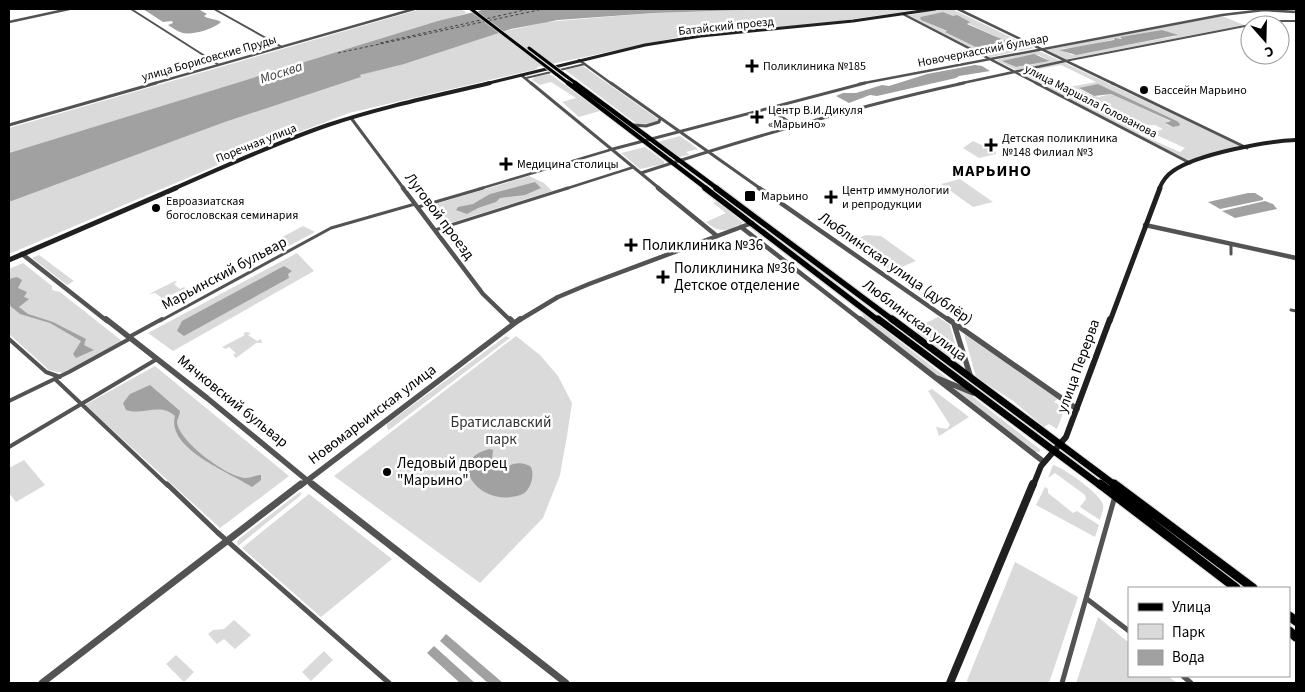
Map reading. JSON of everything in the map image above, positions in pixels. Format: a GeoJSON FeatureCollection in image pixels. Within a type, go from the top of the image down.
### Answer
{"type":"FeatureCollection","features":[{"type":"Feature","properties":{"kind":"main road","name":"Люблинская улица"},"geometry":{"type":"LineString","coordinates":[[471,9],[857,304],[1184,547],[1235,587]]}},
{"type":"Feature","properties":{"kind":"main road","name":"Люблинская улица"},"geometry":{"type":"LineString","coordinates":[[477,9],[1252,587]]}},
{"type":"Feature","properties":{"kind":"main road","name":"Батайский проезд"},"geometry":{"type":"LineString","coordinates":[[521,75],[580,60],[678,40],[935,9]]}},
{"type":"Feature","properties":{"kind":"main road","name":"Поречная улица"},"geometry":{"type":"LineString","coordinates":[[9,260],[282,142],[352,118],[521,75]]}},
{"type":"Feature","properties":{"kind":"main road","name":"улица Перерва"},"geometry":{"type":"LineString","coordinates":[[950,683],[1044,462],[1066,437],[1161,184],[1172,171],[1190,163],[1272,142],[1296,140]]}},
{"type":"Feature","properties":{"kind":"street"},"geometry":{"type":"LineString","coordinates":[[9,22],[69,9]]}},
{"type":"Feature","properties":{"kind":"street"},"geometry":{"type":"LineString","coordinates":[[131,9],[219,64]]}},
{"type":"Feature","properties":{"kind":"street"},"geometry":{"type":"LineString","coordinates":[[214,9],[282,47]]}},
{"type":"Feature","properties":{"kind":"street","name":"улица Борисовские Пруды"},"geometry":{"type":"LineString","coordinates":[[9,125],[414,9]]}},
{"type":"Feature","properties":{"kind":"street","name":"улица Маршала Голованова"},"geometry":{"type":"LineString","coordinates":[[958,9],[1248,148]]}},
{"type":"Feature","properties":{"kind":"street","name":"Новочеркасский бульвар"},"geometry":{"type":"LineString","coordinates":[[613,149],[855,85],[988,58],[1227,14],[1267,10],[1295,11]]}},
{"type":"Feature","properties":{"kind":"street","name":"улица Маршала Голованова"},"geometry":{"type":"LineString","coordinates":[[903,14],[1190,163]]}},
{"type":"Feature","properties":{"kind":"street","name":"Новочеркасский бульвар"},"geometry":{"type":"LineString","coordinates":[[641,173],[793,125],[900,96],[1240,27]]}},
{"type":"Feature","properties":{"kind":"street","name":"Люблинская улица (дублёр)"},"geometry":{"type":"LineString","coordinates":[[580,60],[677,132],[1077,409]]}},
{"type":"Feature","properties":{"kind":"street"},"geometry":{"type":"LineString","coordinates":[[526,78],[585,64]]}},
{"type":"Feature","properties":{"kind":"street"},"geometry":{"type":"LineString","coordinates":[[521,75],[717,236]]}},
{"type":"Feature","properties":{"kind":"street"},"geometry":{"type":"LineString","coordinates":[[770,109],[793,125]]}},
{"type":"Feature","properties":{"kind":"street","name":"Луговой проезд"},"geometry":{"type":"LineString","coordinates":[[352,118],[488,300],[514,323]]}},
{"type":"Feature","properties":{"kind":"street"},"geometry":{"type":"LineString","coordinates":[[632,125],[640,127],[650,126],[660,122],[660,118]]}},
{"type":"Feature","properties":{"kind":"street","name":"Марьинский бульвар"},"geometry":{"type":"LineString","coordinates":[[9,401],[60,377],[331,228],[417,206],[613,149]]}},
{"type":"Feature","properties":{"kind":"street"},"geometry":{"type":"LineString","coordinates":[[435,230],[634,167]]}},
{"type":"Feature","properties":{"kind":"street","name":"Новомарьинская улица"},"geometry":{"type":"LineString","coordinates":[[42,683],[514,323],[550,301],[589,284],[752,223]]}},
{"type":"Feature","properties":{"kind":"street"},"geometry":{"type":"LineString","coordinates":[[1145,225],[1296,258]]}},
{"type":"Feature","properties":{"kind":"street"},"geometry":{"type":"LineString","coordinates":[[741,228],[1044,462]]}},
{"type":"Feature","properties":{"kind":"street"},"geometry":{"type":"LineString","coordinates":[[1231,244],[1231,254]]}},
{"type":"Feature","properties":{"kind":"street","name":"Мячковский бульвар"},"geometry":{"type":"LineString","coordinates":[[22,254],[158,359],[307,480],[566,683]]}},
{"type":"Feature","properties":{"kind":"street"},"geometry":{"type":"LineString","coordinates":[[857,304],[861,320]]}},
{"type":"Feature","properties":{"kind":"street"},"geometry":{"type":"LineString","coordinates":[[1291,310],[1296,311]]}},
{"type":"Feature","properties":{"kind":"street"},"geometry":{"type":"LineString","coordinates":[[954,323],[971,379]]}},
{"type":"Feature","properties":{"kind":"street"},"geometry":{"type":"LineString","coordinates":[[9,339],[46,372],[60,377]]}},
{"type":"Feature","properties":{"kind":"street"},"geometry":{"type":"LineString","coordinates":[[9,447],[158,359]]}},
{"type":"Feature","properties":{"kind":"street"},"geometry":{"type":"LineString","coordinates":[[930,375],[978,395]]}},
{"type":"Feature","properties":{"kind":"street"},"geometry":{"type":"LineString","coordinates":[[55,379],[228,541],[389,683]]}},
{"type":"Feature","properties":{"kind":"street"},"geometry":{"type":"LineString","coordinates":[[1062,683],[1115,496]]}},
{"type":"Feature","properties":{"kind":"street"},"geometry":{"type":"LineString","coordinates":[[1087,599],[1128,630]]}},
{"type":"Feature","properties":{"kind":"green space"},"geometry":{"type":"Polygon","coordinates":[[[421,9],[461,9],[467,13],[9,153],[9,128],[421,9]]]}},
{"type":"Feature","properties":{"kind":"green space"},"geometry":{"type":"Polygon","coordinates":[[[768,9],[922,9],[833,22],[679,37],[537,67],[537,69],[349,113],[260,147],[9,254],[9,202],[225,122],[361,77],[357,76],[497,33],[545,22],[654,13],[768,9]]]}},
{"type":"Feature","properties":{"kind":"green space"},"geometry":{"type":"Polygon","coordinates":[[[952,9],[1034,48],[991,57],[986,56],[908,15],[952,9]],[[943,12],[920,17],[926,22],[989,51],[1013,47],[993,35],[943,12]]]}},
{"type":"Feature","properties":{"kind":"green space"},"geometry":{"type":"Polygon","coordinates":[[[1222,16],[1240,23],[1240,26],[1064,59],[1045,50],[1222,16]],[[1162,30],[1137,35],[1146,39],[1136,39],[1132,35],[1086,46],[1060,49],[1072,55],[1177,36],[1162,30]]]}},
{"type":"Feature","properties":{"kind":"green space"},"geometry":{"type":"Polygon","coordinates":[[[1039,51],[1061,61],[1016,70],[995,60],[1039,51]],[[1039,55],[1008,60],[1015,67],[1050,61],[1039,55]]]}},
{"type":"Feature","properties":{"kind":"green space"},"geometry":{"type":"Polygon","coordinates":[[[1063,62],[1239,147],[1189,160],[1185,159],[1022,74],[1039,70],[1069,87],[1096,82],[1061,65],[1036,68],[1063,62]],[[1098,84],[1079,89],[1099,97],[1111,94],[1172,122],[1165,124],[1173,127],[1179,126],[1177,121],[1098,84]],[[1144,125],[1136,130],[1141,133],[1139,134],[1180,152],[1185,148],[1152,133],[1163,129],[1155,125],[1144,125]]]}},
{"type":"Feature","properties":{"kind":"green space"},"geometry":{"type":"Polygon","coordinates":[[[583,66],[658,119],[658,121],[650,125],[638,125],[565,70],[583,66]]]}},
{"type":"Feature","properties":{"kind":"green space"},"geometry":{"type":"Polygon","coordinates":[[[549,74],[600,111],[579,117],[562,102],[576,98],[551,82],[540,85],[532,80],[535,77],[549,74]]]}},
{"type":"Feature","properties":{"kind":"green space"},"geometry":{"type":"Polygon","coordinates":[[[680,136],[698,149],[686,152],[690,155],[679,157],[658,142],[680,136]]]}},
{"type":"Feature","properties":{"kind":"green space"},"geometry":{"type":"Polygon","coordinates":[[[973,141],[996,152],[996,154],[979,158],[963,148],[973,141]]]}},
{"type":"Feature","properties":{"kind":"green space"},"geometry":{"type":"Polygon","coordinates":[[[645,147],[664,161],[664,164],[640,169],[621,153],[645,147]]]}},
{"type":"Feature","properties":{"kind":"green space"},"geometry":{"type":"Polygon","coordinates":[[[529,176],[544,183],[552,191],[447,224],[432,205],[529,176]]]}},
{"type":"Feature","properties":{"kind":"green space"},"geometry":{"type":"Polygon","coordinates":[[[960,179],[993,202],[973,207],[941,184],[960,179]]]}},
{"type":"Feature","properties":{"kind":"green space"},"geometry":{"type":"Polygon","coordinates":[[[716,202],[743,223],[724,230],[711,226],[706,222],[726,213],[713,203],[716,202]]]}},
{"type":"Feature","properties":{"kind":"green space"},"geometry":{"type":"Polygon","coordinates":[[[303,226],[315,232],[285,248],[273,242],[303,226]]]}},
{"type":"Feature","properties":{"kind":"green space"},"geometry":{"type":"Polygon","coordinates":[[[866,235],[881,236],[916,261],[892,271],[850,241],[866,235]]]}},
{"type":"Feature","properties":{"kind":"green space"},"geometry":{"type":"Polygon","coordinates":[[[297,253],[314,271],[173,351],[148,333],[297,253]]]}},
{"type":"Feature","properties":{"kind":"green space"},"geometry":{"type":"Polygon","coordinates":[[[39,255],[74,281],[67,285],[32,258],[39,255]]]}},
{"type":"Feature","properties":{"kind":"green space"},"geometry":{"type":"Polygon","coordinates":[[[23,263],[52,286],[52,290],[60,292],[122,341],[63,373],[49,370],[9,334],[9,269],[23,263]]]}},
{"type":"Feature","properties":{"kind":"green space"},"geometry":{"type":"Polygon","coordinates":[[[175,281],[177,282],[174,284],[180,289],[184,287],[187,289],[167,297],[169,299],[161,302],[158,300],[162,298],[155,293],[149,294],[175,281]]]}},
{"type":"Feature","properties":{"kind":"green space"},"geometry":{"type":"Polygon","coordinates":[[[862,312],[956,385],[934,374],[864,319],[862,312]]]}},
{"type":"Feature","properties":{"kind":"green space"},"geometry":{"type":"Polygon","coordinates":[[[938,317],[950,325],[961,367],[916,334],[916,328],[938,317]]]}},
{"type":"Feature","properties":{"kind":"green space"},"geometry":{"type":"Polygon","coordinates":[[[246,332],[251,333],[248,335],[257,341],[261,339],[262,343],[256,343],[236,358],[233,355],[236,353],[229,347],[226,349],[222,347],[245,335],[243,334],[246,332]]]}},
{"type":"Feature","properties":{"kind":"green space"},"geometry":{"type":"Polygon","coordinates":[[[964,334],[1058,399],[1054,402],[1065,408],[1057,429],[1049,424],[1044,427],[1013,401],[976,377],[964,334]]]}},
{"type":"Feature","properties":{"kind":"green space"},"geometry":{"type":"Polygon","coordinates":[[[506,336],[510,338],[389,430],[387,428],[387,424],[506,336]]]}},
{"type":"Feature","properties":{"kind":"green space","name":"Братиславский парк"},"geometry":{"type":"Polygon","coordinates":[[[516,336],[540,355],[558,376],[572,403],[560,475],[543,518],[480,583],[334,476],[516,336]]]}},
{"type":"Feature","properties":{"kind":"green space"},"geometry":{"type":"Polygon","coordinates":[[[155,366],[289,476],[220,528],[85,405],[155,366]]]}},
{"type":"Feature","properties":{"kind":"green space"},"geometry":{"type":"Polygon","coordinates":[[[950,385],[972,396],[1041,450],[1035,452],[950,385]]]}},
{"type":"Feature","properties":{"kind":"green space"},"geometry":{"type":"Polygon","coordinates":[[[932,389],[969,417],[939,436],[936,427],[947,429],[950,425],[928,391],[932,389]]]}},
{"type":"Feature","properties":{"kind":"green space"},"geometry":{"type":"Polygon","coordinates":[[[24,460],[45,485],[16,502],[9,493],[9,468],[24,460]]]}},
{"type":"Feature","properties":{"kind":"green space"},"geometry":{"type":"Polygon","coordinates":[[[1053,465],[1073,476],[1101,500],[1103,510],[1100,520],[1080,507],[1086,499],[1085,495],[1055,473],[1048,478],[1053,465]]]}},
{"type":"Feature","properties":{"kind":"green space"},"geometry":{"type":"Polygon","coordinates":[[[1045,487],[1048,489],[1048,493],[1073,513],[1077,511],[1099,525],[1095,537],[1036,505],[1045,487]]]}},
{"type":"Feature","properties":{"kind":"green space"},"geometry":{"type":"Polygon","coordinates":[[[300,492],[301,495],[238,546],[237,542],[240,538],[300,492]]]}},
{"type":"Feature","properties":{"kind":"green space"},"geometry":{"type":"Polygon","coordinates":[[[309,494],[392,559],[321,617],[242,548],[309,494]]]}},
{"type":"Feature","properties":{"kind":"green space"},"geometry":{"type":"Polygon","coordinates":[[[1015,562],[1078,597],[1049,683],[966,683],[1015,562]]]}},
{"type":"Feature","properties":{"kind":"green space"},"geometry":{"type":"Polygon","coordinates":[[[1098,617],[1128,642],[1128,677],[1169,677],[1177,683],[1076,683],[1098,617]]]}},
{"type":"Feature","properties":{"kind":"green space"},"geometry":{"type":"Polygon","coordinates":[[[234,620],[251,635],[235,649],[224,639],[217,644],[208,634],[213,630],[224,629],[234,620]]]}},
{"type":"Feature","properties":{"kind":"green space"},"geometry":{"type":"Polygon","coordinates":[[[324,651],[333,660],[311,681],[302,672],[324,651]]]}},
{"type":"Feature","properties":{"kind":"green space"},"geometry":{"type":"Polygon","coordinates":[[[176,655],[194,672],[184,682],[166,664],[176,655]]]}},
{"type":"Feature","properties":{"kind":"water"},"geometry":{"type":"Polygon","coordinates":[[[143,9],[198,9],[207,14],[204,16],[221,22],[203,31],[183,33],[168,25],[173,23],[172,21],[163,22],[143,9]]]}},
{"type":"Feature","properties":{"kind":"water","name":"Москва"},"geometry":{"type":"Polygon","coordinates":[[[486,9],[768,9],[654,13],[558,20],[511,29],[404,64],[360,75],[361,77],[225,122],[9,202],[9,153],[438,21],[486,9]]]}},
{"type":"Feature","properties":{"kind":"water"},"geometry":{"type":"Polygon","coordinates":[[[943,12],[953,16],[957,15],[970,22],[967,24],[1006,41],[1006,44],[1013,47],[982,50],[945,32],[947,31],[921,20],[920,17],[943,12]]]}},
{"type":"Feature","properties":{"kind":"water"},"geometry":{"type":"Polygon","coordinates":[[[1162,30],[1178,35],[1076,55],[1059,50],[1114,40],[1115,38],[1122,39],[1120,37],[1162,30]]]}},
{"type":"Feature","properties":{"kind":"water"},"geometry":{"type":"Polygon","coordinates":[[[1034,54],[1050,61],[1016,67],[1002,61],[1034,54]]]}},
{"type":"Feature","properties":{"kind":"water"},"geometry":{"type":"Polygon","coordinates":[[[975,65],[982,66],[990,71],[959,76],[877,96],[870,95],[849,103],[836,96],[843,93],[856,93],[882,85],[889,86],[927,74],[975,65]]]}},
{"type":"Feature","properties":{"kind":"water"},"geometry":{"type":"Polygon","coordinates":[[[1098,84],[1177,121],[1180,124],[1179,126],[1173,127],[1165,123],[1171,121],[1111,94],[1094,96],[1079,88],[1098,84]]]}},
{"type":"Feature","properties":{"kind":"water"},"geometry":{"type":"Polygon","coordinates":[[[535,182],[541,188],[525,195],[500,198],[496,202],[467,214],[456,210],[458,207],[473,204],[490,194],[535,182]]]}},
{"type":"Feature","properties":{"kind":"water"},"geometry":{"type":"Polygon","coordinates":[[[1255,193],[1263,198],[1263,200],[1220,209],[1208,202],[1255,193]]]}},
{"type":"Feature","properties":{"kind":"water"},"geometry":{"type":"Polygon","coordinates":[[[1265,201],[1273,204],[1277,209],[1235,218],[1222,211],[1265,201]]]}},
{"type":"Feature","properties":{"kind":"water"},"geometry":{"type":"Polygon","coordinates":[[[284,266],[292,271],[288,274],[289,278],[184,336],[177,331],[182,321],[284,266]]]}},
{"type":"Feature","properties":{"kind":"water"},"geometry":{"type":"Polygon","coordinates":[[[17,277],[22,280],[18,288],[27,292],[24,297],[29,299],[19,307],[28,314],[53,322],[86,339],[84,345],[94,350],[76,358],[73,354],[81,341],[50,323],[20,314],[9,305],[9,279],[17,277]]]}},
{"type":"Feature","properties":{"kind":"water"},"geometry":{"type":"Polygon","coordinates":[[[150,385],[180,411],[177,422],[180,430],[186,439],[205,457],[228,472],[246,478],[261,475],[261,480],[252,487],[203,459],[180,439],[175,428],[175,416],[169,412],[163,410],[139,412],[126,410],[123,403],[130,394],[150,385]]]}},
{"type":"Feature","properties":{"kind":"water"},"geometry":{"type":"Polygon","coordinates":[[[489,449],[493,450],[492,459],[497,464],[506,468],[518,463],[531,467],[531,481],[525,493],[514,497],[498,497],[478,487],[471,479],[468,470],[470,462],[476,454],[489,449]]]}},
{"type":"Feature","properties":{"kind":"water"},"geometry":{"type":"Polygon","coordinates":[[[446,634],[503,683],[488,683],[440,641],[446,634]]]}},
{"type":"Feature","properties":{"kind":"water"},"geometry":{"type":"Polygon","coordinates":[[[434,646],[475,683],[460,683],[427,653],[434,646]]]}},
{"type":"Feature","properties":{"kind":"ferry route"},"geometry":{"type":"LineString","coordinates":[[380,43],[529,9]]}},
{"type":"Feature","properties":{"kind":"ferry route"},"geometry":{"type":"LineString","coordinates":[[338,53],[543,9]]}},
{"type":"Feature","properties":{"kind":"place","name":"Поликлиника №185"},"geometry":{"type":"Point","coordinates":[752,66]}},
{"type":"Feature","properties":{"kind":"place","name":"Бассейн Марьино"},"geometry":{"type":"Point","coordinates":[1144,90]}},
{"type":"Feature","properties":{"kind":"place","name":"Центр В.И.Дикуля «Марьино»"},"geometry":{"type":"Point","coordinates":[757,117]}},
{"type":"Feature","properties":{"kind":"place","name":"Детская поликлиника №148 Филиал №3"},"geometry":{"type":"Point","coordinates":[991,145]}},
{"type":"Feature","properties":{"kind":"place","name":"Медицина столицы"},"geometry":{"type":"Point","coordinates":[506,164]}},
{"type":"Feature","properties":{"kind":"place","name":"Марьино"},"geometry":{"type":"Point","coordinates":[750,196]}},
{"type":"Feature","properties":{"kind":"place","name":"Центр иммунологии и репродукции"},"geometry":{"type":"Point","coordinates":[831,197]}},
{"type":"Feature","properties":{"kind":"place","name":"Евроазиатская богословская семинария"},"geometry":{"type":"Point","coordinates":[156,208]}},
{"type":"Feature","properties":{"kind":"place","name":"Поликлиника №36"},"geometry":{"type":"Point","coordinates":[631,245]}},
{"type":"Feature","properties":{"kind":"place","name":"Поликлиника №36 Детское отделение"},"geometry":{"type":"Point","coordinates":[663,277]}},
{"type":"Feature","properties":{"kind":"place","name":"Ледовый дворец \"Марьино\""},"geometry":{"type":"Point","coordinates":[387,472]}},
{"type":"Feature","properties":{"kind":"district","name":"МАРЬИНО"},"geometry":{"type":"Point","coordinates":[992,170]}}]}
